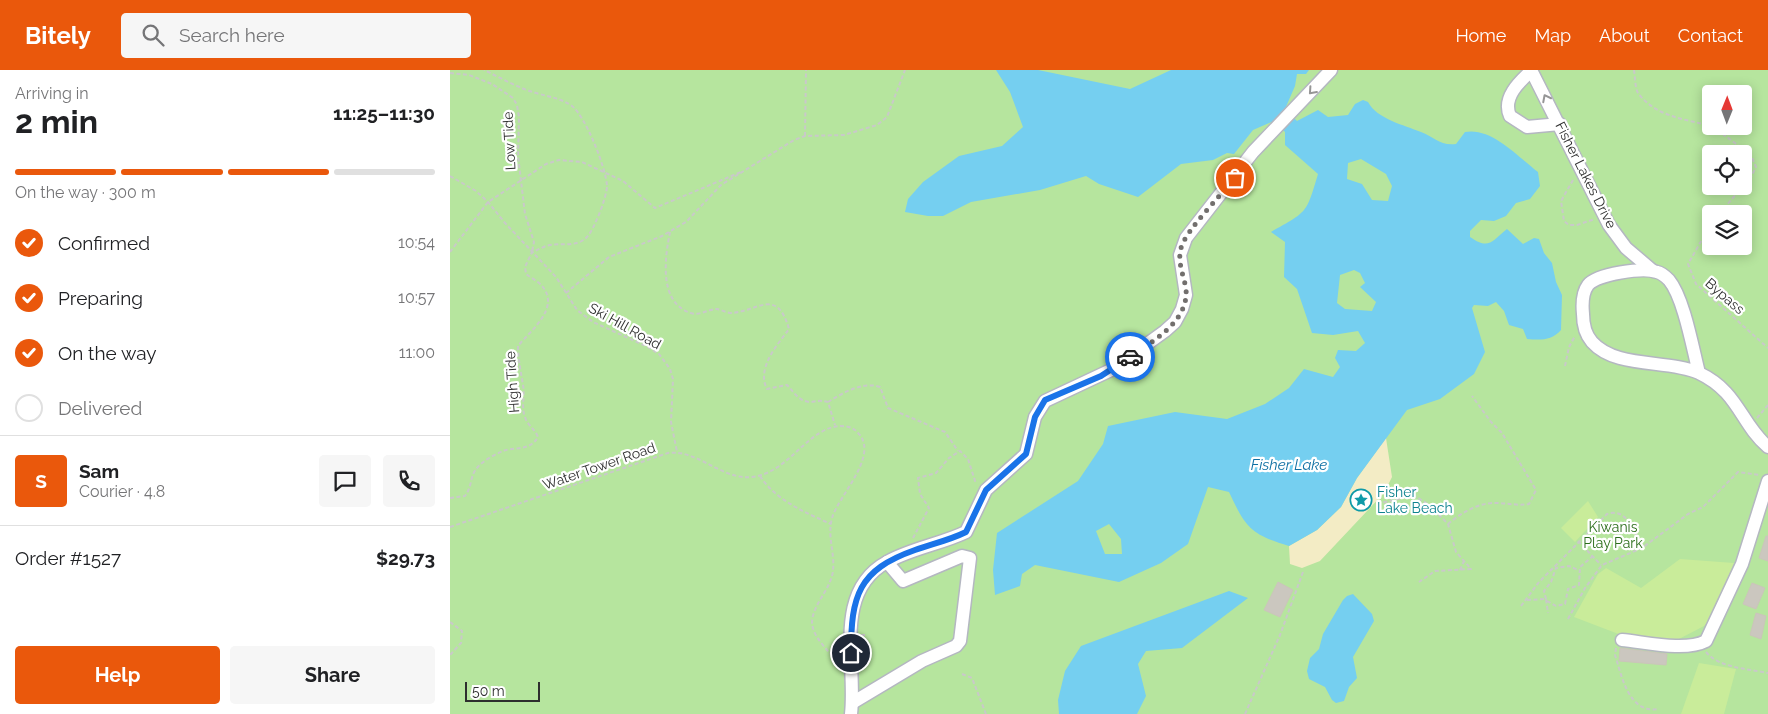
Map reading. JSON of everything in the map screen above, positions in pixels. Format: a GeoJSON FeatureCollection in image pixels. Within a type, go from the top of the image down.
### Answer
{"type":"FeatureCollection","features":[{"type":"Feature","properties":{"kind":"street"},"geometry":{"type":"LineString","coordinates":[[851,708],[852,610],[861,588],[877,568],[887,562],[966,532],[983,494],[1026,454],[1035,417],[1045,400],[1111,370],[1175,322],[1182,309],[1186,295],[1180,262],[1183,243],[1253,152],[1276,130],[1331,70]]}},
{"type":"Feature","properties":{"kind":"street"},"geometry":{"type":"LineString","coordinates":[[1531,70],[1514,88],[1509,105],[1510,116],[1527,127],[1560,124]]}},
{"type":"Feature","properties":{"kind":"street","name":"Fisher Lakes Drive"},"geometry":{"type":"LineString","coordinates":[[1531,70],[1560,124],[1580,170],[1604,215],[1626,248],[1653,271],[1662,274],[1669,281],[1679,298],[1699,373]]}},
{"type":"Feature","properties":{"kind":"street"},"geometry":{"type":"LineString","coordinates":[[1653,271],[1608,275],[1590,283],[1583,297],[1584,329],[1598,348],[1614,356],[1674,366],[1699,373],[1731,396],[1768,447]]}},
{"type":"Feature","properties":{"kind":"street"},"geometry":{"type":"LineString","coordinates":[[1619,642],[1685,646],[1702,643],[1710,634],[1742,564],[1768,481]]}},
{"type":"Feature","properties":{"kind":"street"},"geometry":{"type":"LineString","coordinates":[[851,708],[922,661],[956,646],[960,641],[970,558],[962,556],[903,581],[887,562]]}},
{"type":"Feature","properties":{"kind":"path"},"geometry":{"type":"LineString","coordinates":[[484,70],[536,93],[558,98],[573,107],[590,133],[607,184],[606,197],[599,211],[595,228],[587,238],[578,243],[548,245],[532,252]]}},
{"type":"Feature","properties":{"kind":"path"},"geometry":{"type":"LineString","coordinates":[[805,136],[806,70]]}},
{"type":"Feature","properties":{"kind":"path"},"geometry":{"type":"LineString","coordinates":[[566,292],[609,257],[670,232],[686,222],[722,185],[794,140],[805,136],[844,135],[877,125],[887,117],[905,70]]}},
{"type":"Feature","properties":{"kind":"path"},"geometry":{"type":"LineString","coordinates":[[1634,70],[1638,92],[1654,108],[1682,121],[1702,124]]}},
{"type":"Feature","properties":{"kind":"path","name":"Low Tide"},"geometry":{"type":"LineString","coordinates":[[450,73],[469,75],[492,84],[514,98],[519,117],[518,156],[525,214],[534,242],[532,252]]}},
{"type":"Feature","properties":{"kind":"path"},"geometry":{"type":"LineString","coordinates":[[1723,135],[1751,156],[1756,166],[1752,177],[1727,205]]}},
{"type":"Feature","properties":{"kind":"path"},"geometry":{"type":"LineString","coordinates":[[450,252],[488,202],[546,164],[559,160],[582,162],[623,181],[655,208],[714,182],[748,170]]}},
{"type":"Feature","properties":{"kind":"path"},"geometry":{"type":"LineString","coordinates":[[1580,170],[1561,201],[1564,221],[1569,225],[1577,225],[1604,215]]}},
{"type":"Feature","properties":{"kind":"path","name":"Ski Hill Road"},"geometry":{"type":"LineString","coordinates":[[450,176],[488,202],[556,277],[577,310],[593,322],[659,354],[670,369],[673,379],[671,422],[677,452]]}},
{"type":"Feature","properties":{"kind":"path"},"geometry":{"type":"LineString","coordinates":[[670,232],[665,256],[665,280],[675,300],[684,310],[692,314],[716,309],[731,313],[762,303],[775,306],[786,318],[789,329],[772,353],[765,370],[764,383],[767,389],[787,385],[796,397],[808,402],[821,400],[828,402],[847,391],[869,385],[880,387],[888,408],[945,432],[958,451],[963,452],[968,459],[974,479],[983,494]]}},
{"type":"Feature","properties":{"kind":"path","name":"Bypass"},"geometry":{"type":"LineString","coordinates":[[1702,240],[1688,264],[1696,284],[1768,348]]}},
{"type":"Feature","properties":{"kind":"path","name":"High Tide"},"geometry":{"type":"LineString","coordinates":[[450,498],[465,496],[469,490],[472,472],[483,462],[505,450],[524,449],[534,443],[538,437],[536,430],[525,419],[523,384],[518,357],[518,346],[545,318],[547,307],[543,287],[526,274],[525,267],[532,252]]}},
{"type":"Feature","properties":{"kind":"path"},"geometry":{"type":"LineString","coordinates":[[1565,366],[1571,341],[1584,329]]}},
{"type":"Feature","properties":{"kind":"path"},"geometry":{"type":"LineString","coordinates":[[1448,524],[1462,512],[1496,502],[1520,505],[1529,504],[1536,490],[1502,433],[1491,422],[1472,396]]}},
{"type":"Feature","properties":{"kind":"path"},"geometry":{"type":"LineString","coordinates":[[828,402],[836,426],[850,427],[857,431],[864,441],[865,452],[861,466],[835,510],[831,524],[833,571],[812,622],[817,637],[850,673]]}},
{"type":"Feature","properties":{"kind":"path"},"geometry":{"type":"LineString","coordinates":[[1751,426],[1768,405]]}},
{"type":"Feature","properties":{"kind":"path","name":"Water Tower Road"},"geometry":{"type":"LineString","coordinates":[[450,527],[677,452],[735,475],[748,478],[760,476],[775,471],[816,437],[836,426]]}},
{"type":"Feature","properties":{"kind":"path"},"geometry":{"type":"LineString","coordinates":[[912,551],[913,538],[929,508],[920,494],[917,480],[920,477],[936,473],[958,451]]}},
{"type":"Feature","properties":{"kind":"path"},"geometry":{"type":"LineString","coordinates":[[1568,619],[1585,588],[1602,565],[1642,548],[1688,514],[1703,507],[1738,472],[1768,476]]}},
{"type":"Feature","properties":{"kind":"path"},"geometry":{"type":"LineString","coordinates":[[760,476],[766,486],[778,495],[831,524]]}},
{"type":"Feature","properties":{"kind":"path"},"geometry":{"type":"LineString","coordinates":[[1389,489],[1404,498]]}},
{"type":"Feature","properties":{"kind":"path"},"geometry":{"type":"LineString","coordinates":[[1378,504],[1418,497],[1448,524],[1456,552],[1471,569],[1435,571],[1418,582]]}},
{"type":"Feature","properties":{"kind":"path"},"geometry":{"type":"LineString","coordinates":[[1521,606],[1539,582],[1555,568],[1601,518],[1614,512],[1621,514],[1627,520],[1642,548]]}},
{"type":"Feature","properties":{"kind":"path"},"geometry":{"type":"LineString","coordinates":[[1578,542],[1602,565]]}},
{"type":"Feature","properties":{"kind":"path"},"geometry":{"type":"LineString","coordinates":[[1579,585],[1578,570],[1592,556]]}},
{"type":"Feature","properties":{"kind":"path"},"geometry":{"type":"LineString","coordinates":[[1460,570],[1464,561]]}},
{"type":"Feature","properties":{"kind":"path"},"geometry":{"type":"LineString","coordinates":[[1555,568],[1569,566],[1578,570]]}},
{"type":"Feature","properties":{"kind":"path"},"geometry":{"type":"LineString","coordinates":[[1548,613],[1544,591],[1551,582],[1555,568]]}},
{"type":"Feature","properties":{"kind":"path"},"geometry":{"type":"LineString","coordinates":[[1245,714],[1280,635],[1303,572]]}},
{"type":"Feature","properties":{"kind":"path"},"geometry":{"type":"LineString","coordinates":[[1527,600],[1547,600],[1552,605],[1563,606],[1566,602],[1568,589],[1579,585],[1585,588]]}},
{"type":"Feature","properties":{"kind":"path"},"geometry":{"type":"LineString","coordinates":[[450,622],[462,631],[461,643],[450,655]]}},
{"type":"Feature","properties":{"kind":"path"},"geometry":{"type":"LineString","coordinates":[[1619,642],[1615,655],[1630,697],[1645,708],[1659,709]]}},
{"type":"Feature","properties":{"kind":"path"},"geometry":{"type":"LineString","coordinates":[[1702,643],[1714,660],[1768,672]]}},
{"type":"Feature","properties":{"kind":"path"},"geometry":{"type":"LineString","coordinates":[[962,674],[972,678],[986,714]]}},
{"type":"Feature","properties":{"kind":"green space","name":"Kiwanis Play Park"},"geometry":{"type":"Polygon","coordinates":[[[450,70],[1768,70],[1768,714],[450,714],[450,70]]]}},
{"type":"Feature","properties":{"kind":"green space"},"geometry":{"type":"Polygon","coordinates":[[[1588,501],[1598,517],[1575,542],[1561,528],[1588,501]]]}},
{"type":"Feature","properties":{"kind":"green space"},"geometry":{"type":"Polygon","coordinates":[[[1680,559],[1734,563],[1710,620],[1704,626],[1675,641],[1629,638],[1574,617],[1598,574],[1606,568],[1641,588],[1680,559]]]}},
{"type":"Feature","properties":{"kind":"green space"},"geometry":{"type":"Polygon","coordinates":[[[1699,663],[1736,669],[1724,714],[1681,714],[1699,663]]]}},
{"type":"Feature","properties":{"kind":"sand","name":"Fisher Lake Beach"},"geometry":{"type":"Polygon","coordinates":[[[1386,438],[1392,477],[1384,493],[1320,561],[1302,568],[1290,564],[1289,546],[1317,530],[1341,507],[1357,478],[1386,438]]]}},
{"type":"Feature","properties":{"kind":"water","name":"Fisher Lake"},"geometry":{"type":"Polygon","coordinates":[[[996,70],[1038,70],[1130,89],[1171,70],[1309,70],[1306,74],[1297,74],[1295,86],[1285,109],[1297,121],[1318,110],[1328,117],[1348,115],[1355,104],[1363,100],[1368,102],[1372,108],[1384,117],[1446,144],[1456,144],[1465,132],[1485,134],[1504,144],[1538,172],[1540,186],[1530,199],[1516,203],[1506,216],[1494,221],[1481,220],[1470,231],[1470,237],[1486,244],[1493,241],[1507,229],[1523,244],[1534,238],[1539,239],[1544,253],[1552,263],[1556,282],[1562,295],[1561,330],[1550,338],[1527,339],[1523,329],[1509,325],[1504,311],[1496,302],[1488,306],[1474,305],[1472,308],[1485,352],[1474,374],[1440,399],[1407,410],[1357,478],[1341,507],[1317,530],[1289,546],[1257,533],[1245,522],[1229,492],[1208,487],[1188,544],[1161,563],[1119,582],[1035,565],[1022,574],[1020,586],[995,595],[993,570],[997,533],[1078,481],[1103,444],[1108,426],[1175,412],[1227,419],[1265,404],[1289,388],[1304,369],[1333,377],[1340,367],[1335,358],[1338,350],[1356,351],[1365,343],[1358,331],[1333,335],[1312,333],[1297,289],[1284,277],[1285,242],[1271,232],[1292,220],[1304,210],[1311,197],[1318,174],[1285,145],[1285,132],[1274,121],[1253,130],[1234,154],[1227,153],[1213,160],[1181,164],[1138,197],[1099,184],[1086,176],[1040,190],[971,202],[943,216],[928,216],[905,212],[908,199],[923,182],[959,156],[1002,146],[1023,127],[1010,92],[996,70]],[[1361,159],[1348,163],[1347,179],[1362,184],[1372,200],[1388,201],[1392,186],[1386,174],[1361,159]],[[1354,270],[1340,275],[1337,303],[1345,309],[1372,311],[1376,302],[1360,287],[1365,283],[1360,273],[1354,270]],[[1109,524],[1096,531],[1105,554],[1122,554],[1121,539],[1109,524]]]}},
{"type":"Feature","properties":{"kind":"water"},"geometry":{"type":"Polygon","coordinates":[[[1229,591],[1248,598],[1182,648],[1146,651],[1138,664],[1146,696],[1137,714],[1059,714],[1058,700],[1065,671],[1081,646],[1229,591]]]}},
{"type":"Feature","properties":{"kind":"water"},"geometry":{"type":"Polygon","coordinates":[[[1353,594],[1372,614],[1374,621],[1353,657],[1357,678],[1349,687],[1344,701],[1336,703],[1332,700],[1325,687],[1309,679],[1307,671],[1310,658],[1319,649],[1323,634],[1343,600],[1353,594]]]}},
{"type":"Feature","properties":{"kind":"building"},"geometry":{"type":"Polygon","coordinates":[[[1766,536],[1768,536],[1768,561],[1759,558],[1766,536]]]}},
{"type":"Feature","properties":{"kind":"building"},"geometry":{"type":"Polygon","coordinates":[[[1278,582],[1293,590],[1280,617],[1264,610],[1278,582]]]}},
{"type":"Feature","properties":{"kind":"building"},"geometry":{"type":"Polygon","coordinates":[[[1752,583],[1765,588],[1756,609],[1743,604],[1752,583]]]}},
{"type":"Feature","properties":{"kind":"building"},"geometry":{"type":"Polygon","coordinates":[[[1756,613],[1766,616],[1761,639],[1750,635],[1756,613]]]}},
{"type":"Feature","properties":{"kind":"building"},"geometry":{"type":"Polygon","coordinates":[[[1620,648],[1667,654],[1666,665],[1619,661],[1620,648]]]}},
{"type":"Feature","properties":{"kind":"way so far"},"geometry":{"type":"LineString","coordinates":[[1130,357],[1175,322],[1182,309],[1186,295],[1180,262],[1183,243],[1188,234],[1235,178]]}},
{"type":"Feature","properties":{"kind":"place","name":"Fisher Lake Beach"},"geometry":{"type":"Point","coordinates":[1361,500]}},
{"type":"Feature","properties":{"kind":"route"},"geometry":{"type":"LineString","coordinates":[[851,653],[852,610],[861,588],[877,568],[914,550],[964,534],[971,525],[976,508],[986,490],[1026,454],[1035,417],[1045,400],[1101,376],[1130,357]]}}]}
